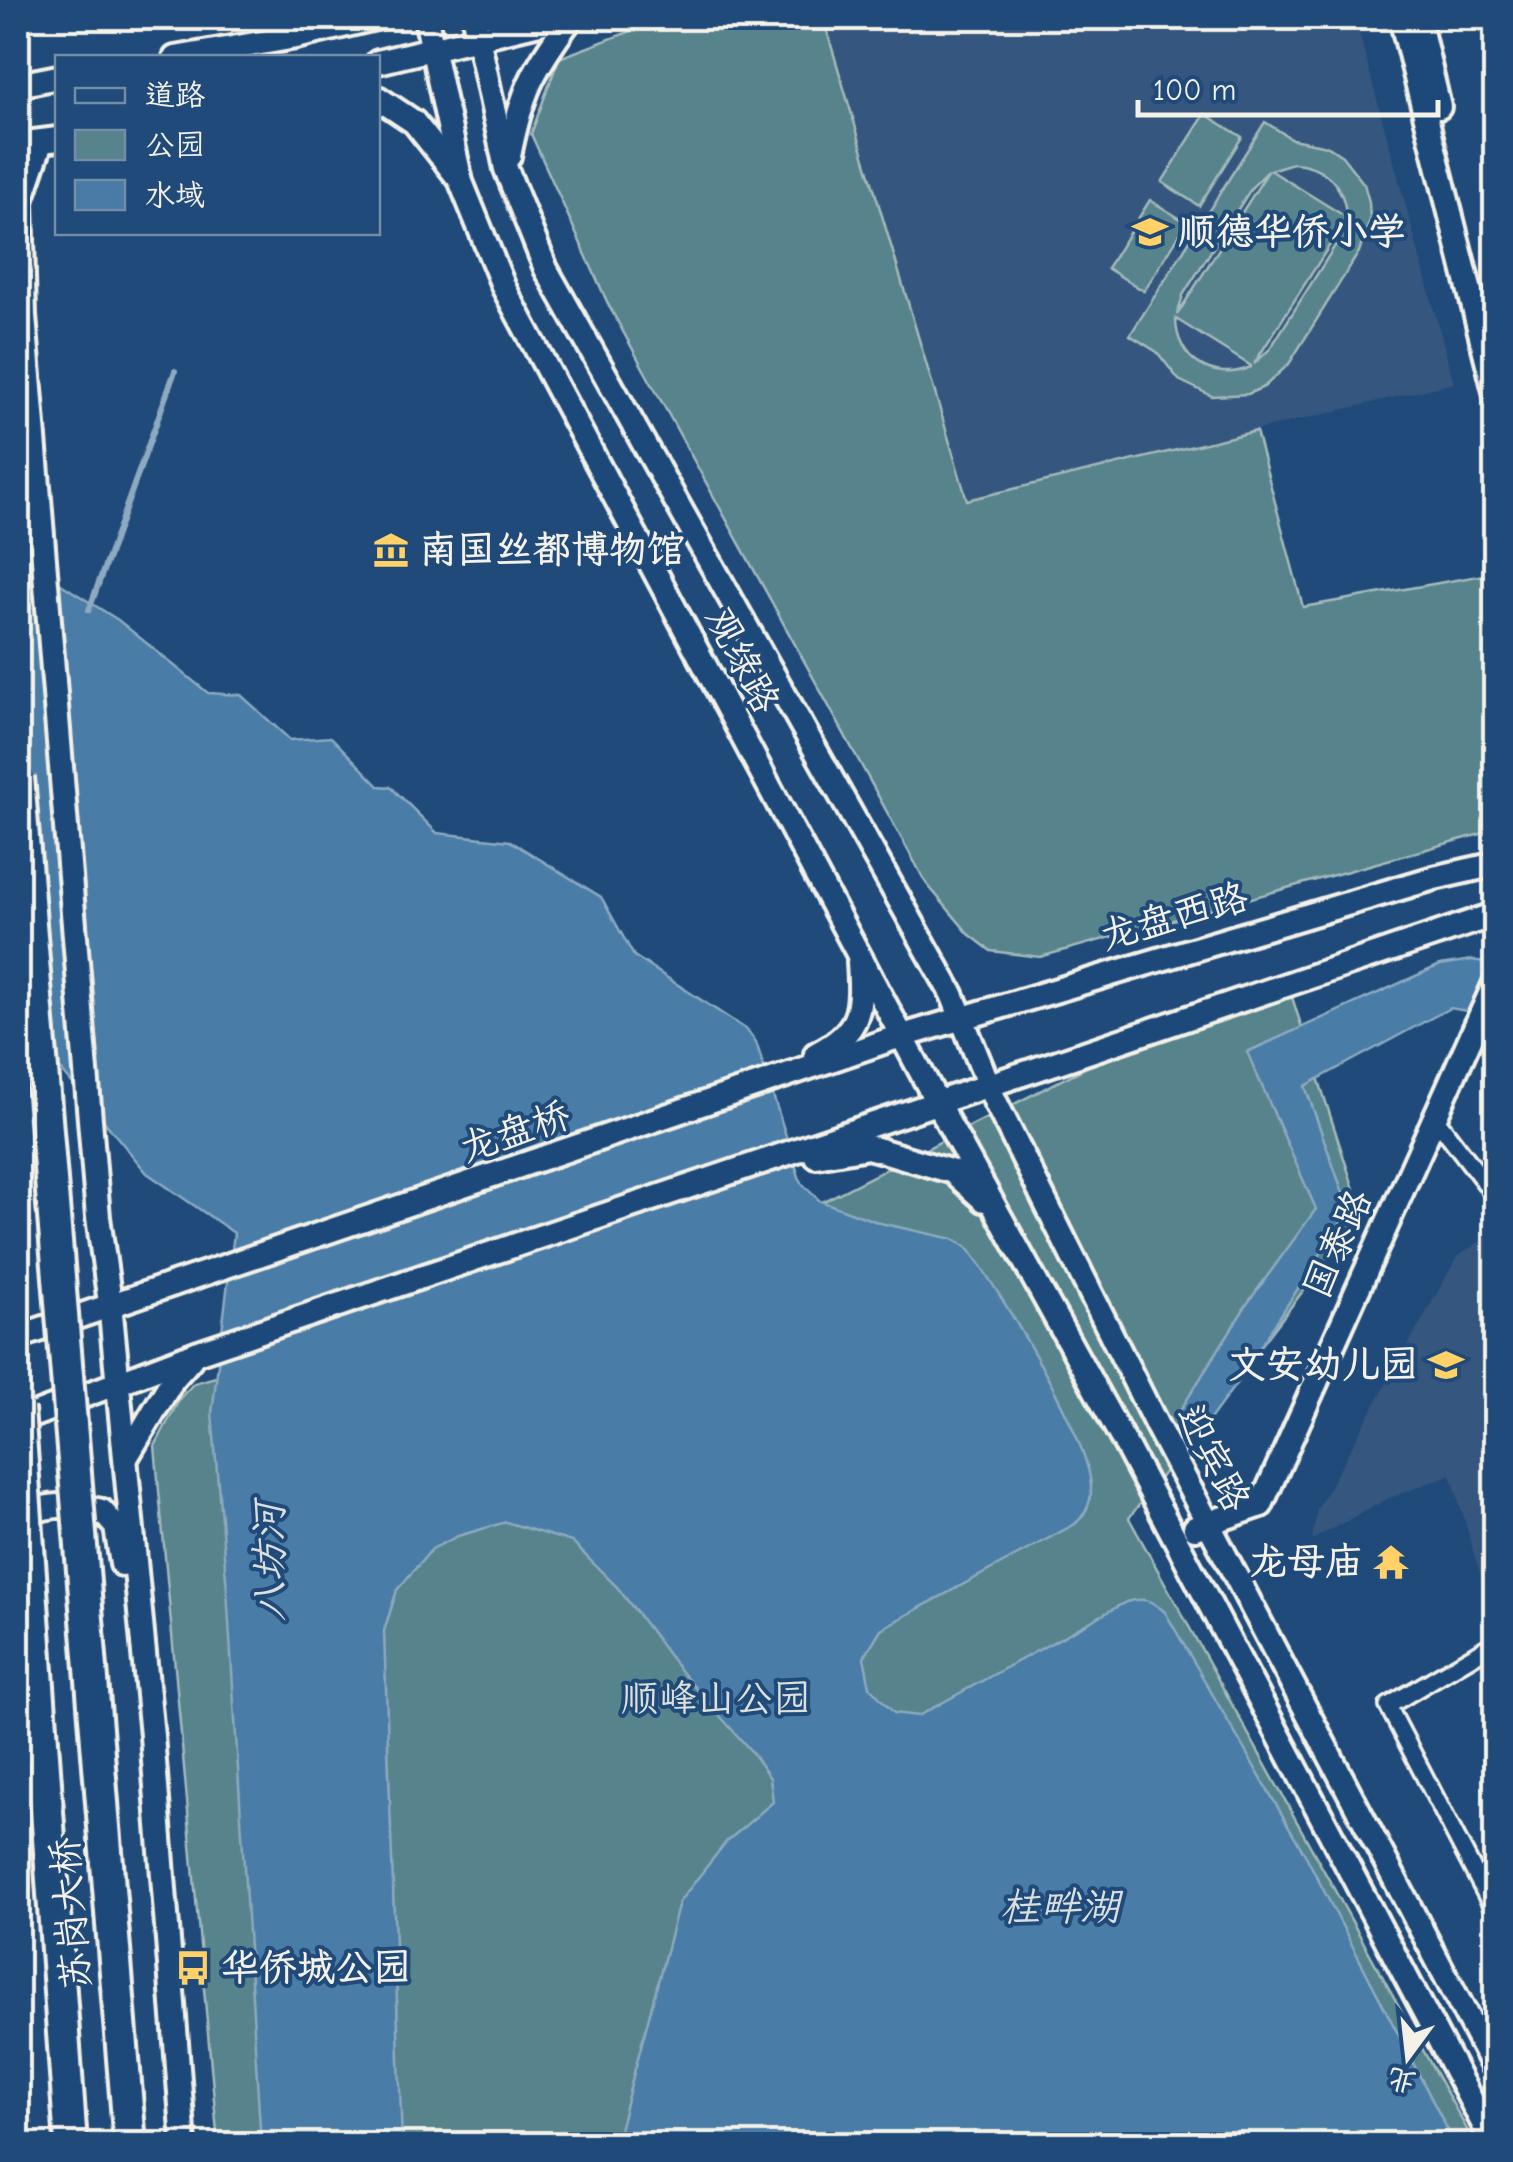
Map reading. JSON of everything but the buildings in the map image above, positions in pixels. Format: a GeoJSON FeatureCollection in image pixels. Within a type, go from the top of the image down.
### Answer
{"type":"FeatureCollection","features":[{"type":"Feature","properties":{"kind":"highway","name":"苏岗大桥"},"geometry":{"type":"LineString","coordinates":[[18,777],[130,2144]]}},
{"type":"Feature","properties":{"kind":"highway","name":"苏岗大桥"},"geometry":{"type":"LineString","coordinates":[[18,1408],[70,2144]]}},
{"type":"Feature","properties":{"kind":"street"},"geometry":{"type":"LineString","coordinates":[[296,37],[320,18]]}},
{"type":"Feature","properties":{"kind":"street"},"geometry":{"type":"LineString","coordinates":[[192,55],[376,18]]}},
{"type":"Feature","properties":{"kind":"street","name":"观绿路"},"geometry":{"type":"LineString","coordinates":[[426,18],[461,182],[504,288],[1173,1534],[1494,2144]]}},
{"type":"Feature","properties":{"kind":"street"},"geometry":{"type":"LineString","coordinates":[[380,62],[434,48],[476,27],[560,18]]}},
{"type":"Feature","properties":{"kind":"street"},"geometry":{"type":"LineString","coordinates":[[506,169],[520,102],[537,65],[572,18]]}},
{"type":"Feature","properties":{"kind":"street"},"geometry":{"type":"LineString","coordinates":[[1401,18],[1496,396]]}},
{"type":"Feature","properties":{"kind":"street"},"geometry":{"type":"LineString","coordinates":[[1418,18],[1496,344]]}},
{"type":"Feature","properties":{"kind":"street","name":"观绿路"},"geometry":{"type":"LineString","coordinates":[[476,27],[506,169],[546,269],[952,994],[988,1084]]}},
{"type":"Feature","properties":{"kind":"street"},"geometry":{"type":"LineString","coordinates":[[24,83],[55,78]]}},
{"type":"Feature","properties":{"kind":"street"},"geometry":{"type":"LineString","coordinates":[[380,99],[414,122],[461,182]]}},
{"type":"Feature","properties":{"kind":"street"},"geometry":{"type":"LineString","coordinates":[[39,142],[21,201],[24,316],[98,1217],[144,1649],[184,2144]]}},
{"type":"Feature","properties":{"kind":"street","name":"龙盘西路"},"geometry":{"type":"LineString","coordinates":[[876,1046],[1434,878],[1496,864]]}},
{"type":"Feature","properties":{"kind":"street"},"geometry":{"type":"LineString","coordinates":[[18,1421],[196,1353],[1496,914]]}},
{"type":"Feature","properties":{"kind":"street"},"geometry":{"type":"LineString","coordinates":[[751,1088],[841,1042],[862,1006],[859,952]]}},
{"type":"Feature","properties":{"kind":"street","name":"国泰路"},"geometry":{"type":"LineString","coordinates":[[1173,1534],[1261,1505],[1496,981]]}},
{"type":"Feature","properties":{"kind":"street","name":"龙盘桥"},"geometry":{"type":"LineString","coordinates":[[18,1337],[876,1046]]}},
{"type":"Feature","properties":{"kind":"street","name":"迎宾路"},"geometry":{"type":"LineString","coordinates":[[988,1084],[1208,1524],[1496,2072]]}},
{"type":"Feature","properties":{"kind":"street"},"geometry":{"type":"LineString","coordinates":[[1433,1116],[1496,1197]]}},
{"type":"Feature","properties":{"kind":"street"},"geometry":{"type":"LineString","coordinates":[[739,1170],[868,1147],[953,1172],[998,1212]]}},
{"type":"Feature","properties":{"kind":"street"},"geometry":{"type":"LineString","coordinates":[[126,1458],[173,1379],[196,1353]]}},
{"type":"Feature","properties":{"kind":"street"},"geometry":{"type":"LineString","coordinates":[[18,1523],[26,1514],[64,1504],[102,1511],[116,1527],[131,1610],[144,1649]]}},
{"type":"Feature","properties":{"kind":"street"},"geometry":{"type":"LineString","coordinates":[[1496,1642],[1388,1706],[1496,1914]]}},
{"type":"Feature","properties":{"kind":"street"},"geometry":{"type":"LineString","coordinates":[[18,2125],[19,2144]]}},
{"type":"Feature","properties":{"kind":"shaded area","name":"顺德华侨小学"},"geometry":{"type":"Polygon","coordinates":[[[824,18],[1355,18],[1454,383],[967,500],[824,18]]]}},
{"type":"Feature","properties":{"kind":"shaded area","name":"文安幼儿园"},"geometry":{"type":"Polygon","coordinates":[[[1495,1231],[1496,1589],[1486,1595],[1451,1474],[1385,1500],[1312,1540],[1317,1509],[1457,1257],[1495,1231]]]}},
{"type":"Feature","properties":{"kind":"green space"},"geometry":{"type":"Polygon","coordinates":[[[666,18],[823,18],[967,500],[1256,431],[1303,607],[1495,573],[1495,830],[1040,957],[991,951],[969,934],[926,883],[609,306],[531,134],[559,58],[666,18]]]}},
{"type":"Feature","properties":{"kind":"green space"},"geometry":{"type":"Polygon","coordinates":[[[1205,114],[1242,137],[1199,206],[1162,182],[1205,114]]]}},
{"type":"Feature","properties":{"kind":"green space"},"geometry":{"type":"Polygon","coordinates":[[[1265,122],[1292,139],[1327,146],[1342,156],[1364,184],[1370,220],[1359,252],[1289,364],[1264,387],[1248,394],[1212,396],[1179,380],[1157,352],[1130,335],[1265,122]],[[1293,163],[1270,170],[1346,217],[1342,195],[1323,173],[1293,163]],[[1267,172],[1252,187],[1183,295],[1177,315],[1267,172]],[[1345,221],[1254,364],[1270,349],[1338,241],[1345,221]],[[1176,319],[1178,333],[1190,356],[1211,370],[1251,367],[1176,319]]]}},
{"type":"Feature","properties":{"kind":"green space"},"geometry":{"type":"Polygon","coordinates":[[[1150,200],[1187,223],[1144,291],[1107,268],[1150,200]]]}},
{"type":"Feature","properties":{"kind":"green space","name":"顺峰山公园"},"geometry":{"type":"Polygon","coordinates":[[[1291,994],[1362,1214],[1129,1518],[1475,2144],[218,2144],[155,1446],[180,1398],[194,1383],[800,1213],[1089,1066],[1291,994]]]}},
{"type":"Feature","properties":{"kind":"water","name":"顺峰山公园"},"geometry":{"type":"Polygon","coordinates":[[[18,557],[118,620],[208,693],[241,695],[290,740],[331,737],[379,786],[391,787],[437,833],[510,841],[601,897],[634,956],[747,1030],[756,1042],[801,1183],[820,1201],[880,1223],[953,1239],[968,1248],[1001,1297],[1061,1404],[1088,1468],[1090,1500],[1075,1524],[881,1629],[864,1657],[870,1687],[894,1713],[918,1716],[1126,1602],[1143,1600],[1160,1608],[1307,1858],[1455,2144],[625,2144],[619,2130],[679,1902],[726,1842],[773,1802],[770,1778],[682,1673],[618,1588],[572,1542],[506,1522],[458,1536],[432,1549],[397,1590],[384,1631],[402,2144],[261,2144],[227,1590],[212,1413],[234,1233],[147,1173],[18,1018],[18,557]]]}},
{"type":"Feature","properties":{"kind":"water"},"geometry":{"type":"Polygon","coordinates":[[[1472,960],[1495,964],[1495,1016],[1450,1008],[1305,1086],[1349,1210],[1197,1437],[1178,1414],[1247,1304],[1316,1209],[1247,1052],[1440,965],[1472,960]]]}},
{"type":"Feature","properties":{"kind":"waterway"},"geometry":{"type":"LineString","coordinates":[[89,610],[175,371]]}},
{"type":"Feature","properties":{"kind":"place","name":"顺德华侨小学"},"geometry":{"type":"Point","coordinates":[1150,232]}},
{"type":"Feature","properties":{"kind":"place","name":"南国丝都博物馆"},"geometry":{"type":"Point","coordinates":[391,550]}},
{"type":"Feature","properties":{"kind":"place","name":"文安幼儿园"},"geometry":{"type":"Point","coordinates":[1446,1365]}},
{"type":"Feature","properties":{"kind":"place","name":"龙母庙"},"geometry":{"type":"Point","coordinates":[1391,1562]}},
{"type":"Feature","properties":{"kind":"place","name":"华侨城公园"},"geometry":{"type":"Point","coordinates":[193,1968]}},
{"type":"Feature","properties":{"kind":"water label","name":"八坊河"},"geometry":{"type":"Point","coordinates":[270,1562]}},
{"type":"Feature","properties":{"kind":"water label","name":"桂畔湖"},"geometry":{"type":"Point","coordinates":[1060,1907]}}]}
